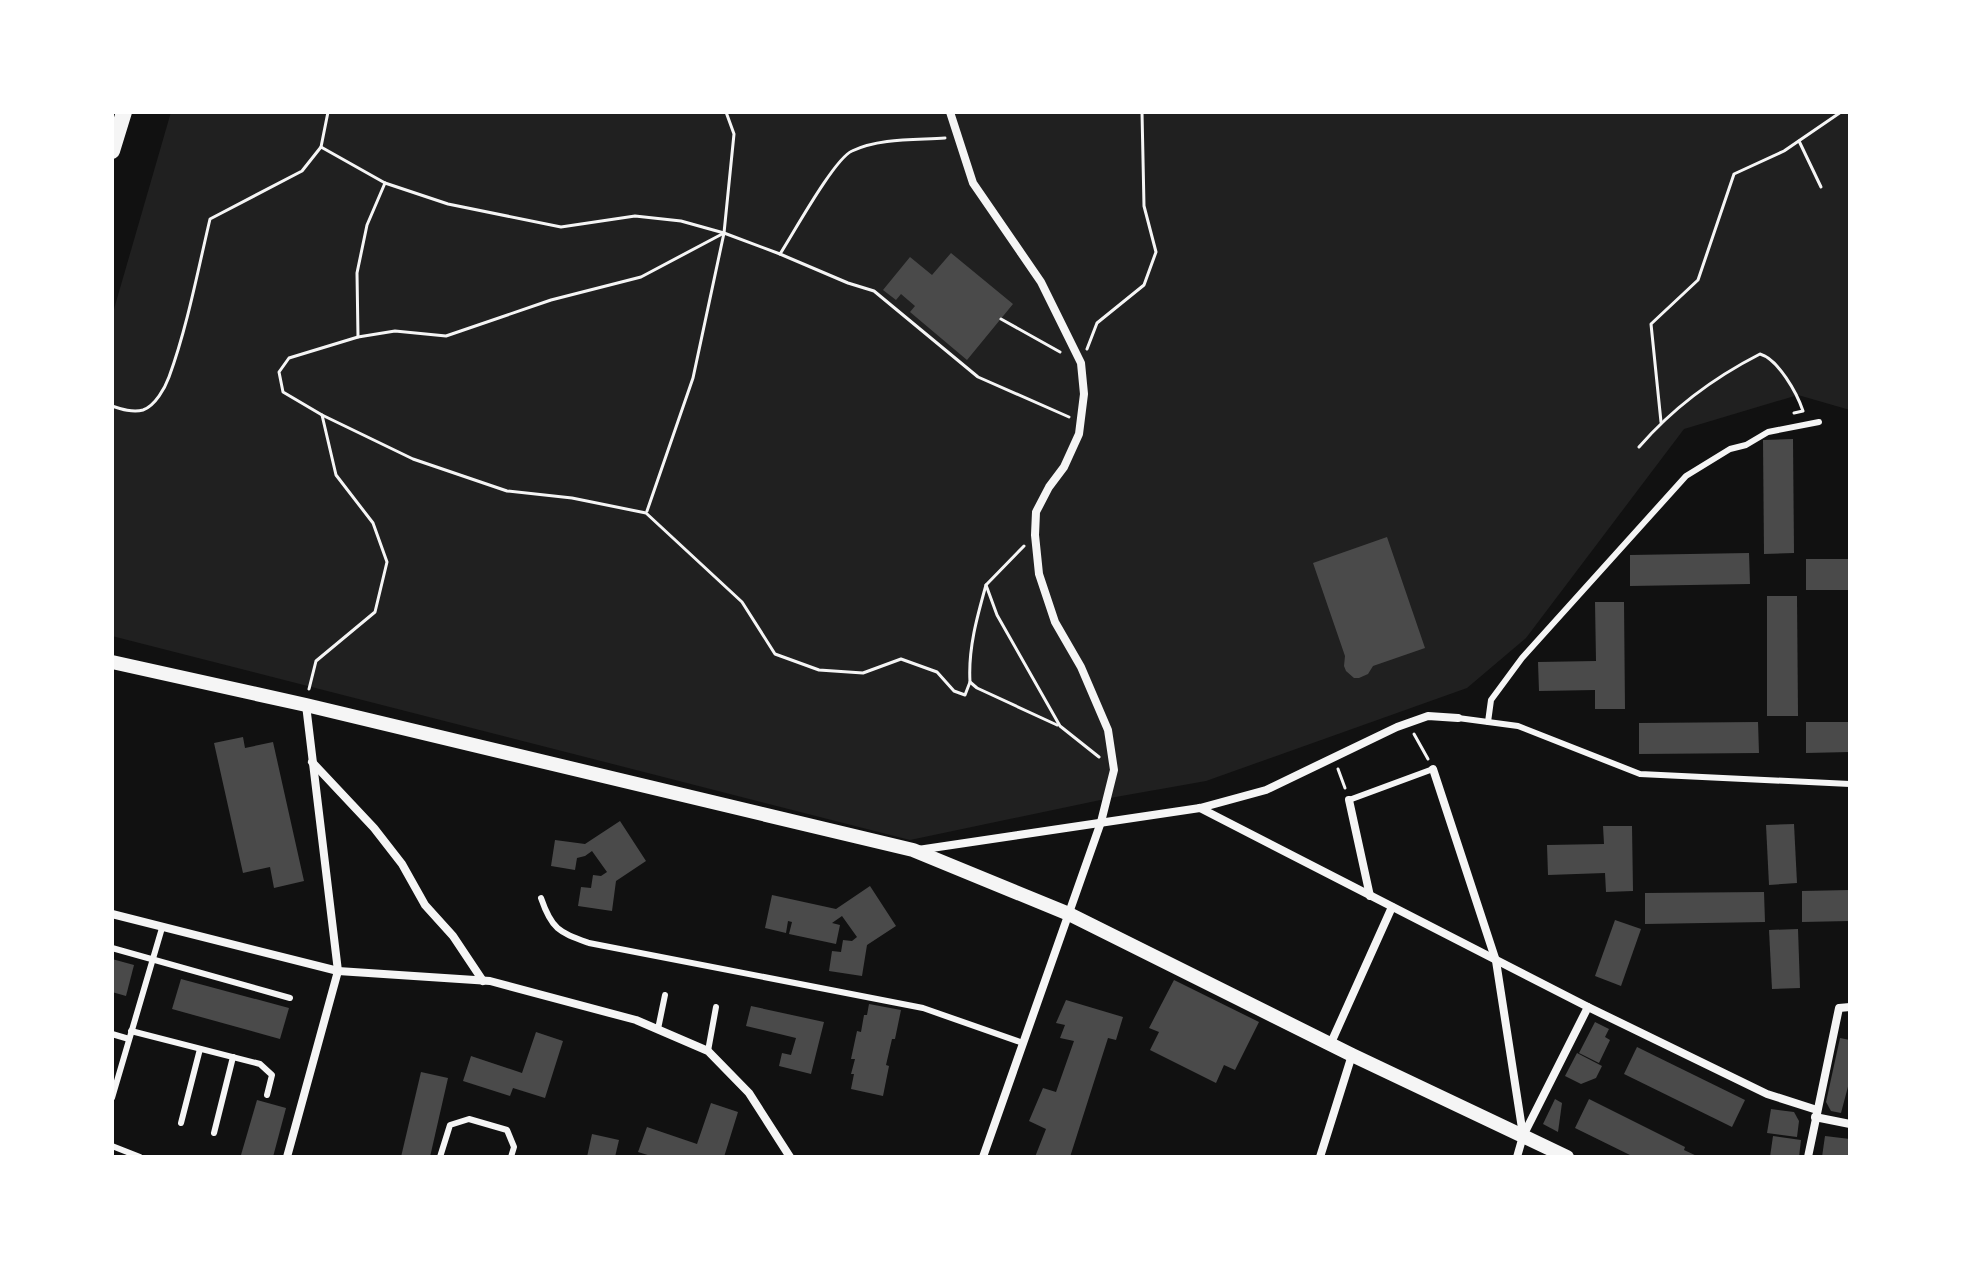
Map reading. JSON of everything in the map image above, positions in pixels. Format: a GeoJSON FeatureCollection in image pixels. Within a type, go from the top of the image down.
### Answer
{"type":"FeatureCollection","features":[{"type":"Feature","properties":{"kind":"main road"},"geometry":{"type":"LineString","coordinates":[[112,151],[124,112]]}},
{"type":"Feature","properties":{"kind":"street"},"geometry":{"type":"LineString","coordinates":[[950,112],[973,183],[1041,282],[1081,363],[1084,394],[1079,434],[1064,467],[1036,512],[1035,535],[1039,574],[1055,622],[1081,667],[1108,730],[1114,770],[1101,822],[983,1157]]}},
{"type":"Feature","properties":{"kind":"street"},"geometry":{"type":"LineString","coordinates":[[112,662],[306,705],[913,850],[1069,914],[1330,1045],[1567,1157]]}},
{"type":"Feature","properties":{"kind":"street"},"geometry":{"type":"LineString","coordinates":[[287,1157],[338,971],[306,705]]}},
{"type":"Feature","properties":{"kind":"street"},"geometry":{"type":"LineString","coordinates":[[913,850],[1200,808],[1266,790],[1428,716],[1458,718]]}},
{"type":"Feature","properties":{"kind":"street"},"geometry":{"type":"LineString","coordinates":[[311,761],[374,828],[402,864],[425,905],[453,936],[483,981]]}},
{"type":"Feature","properties":{"kind":"street"},"geometry":{"type":"LineString","coordinates":[[1433,769],[1496,961],[1523,1136]]}},
{"type":"Feature","properties":{"kind":"street"},"geometry":{"type":"LineString","coordinates":[[1349,800],[1370,896]]}},
{"type":"Feature","properties":{"kind":"street"},"geometry":{"type":"LineString","coordinates":[[1200,808],[1588,1007],[1767,1094],[1850,1124]]}},
{"type":"Feature","properties":{"kind":"street"},"geometry":{"type":"LineString","coordinates":[[1330,1045],[1392,907]]}},
{"type":"Feature","properties":{"kind":"street"},"geometry":{"type":"LineString","coordinates":[[112,914],[338,971],[483,981],[636,1020],[708,1051],[749,1093],[790,1157]]}},
{"type":"Feature","properties":{"kind":"street"},"geometry":{"type":"LineString","coordinates":[[1517,1157],[1523,1136],[1588,1007]]}},
{"type":"Feature","properties":{"kind":"street"},"geometry":{"type":"LineString","coordinates":[[1808,1157],[1839,1008],[1850,1007]]}},
{"type":"Feature","properties":{"kind":"street"},"geometry":{"type":"LineString","coordinates":[[1320,1157],[1352,1055]]}},
{"type":"Feature","properties":{"kind":"lane"},"geometry":{"type":"LineString","coordinates":[[1488,722],[1491,700],[1522,658],[1686,476],[1730,449],[1746,445],[1768,432],[1819,422]]}},
{"type":"Feature","properties":{"kind":"lane"},"geometry":{"type":"LineString","coordinates":[[1458,718],[1518,726],[1640,774],[1850,784]]}},
{"type":"Feature","properties":{"kind":"lane"},"geometry":{"type":"LineString","coordinates":[[1349,800],[1433,769]]}},
{"type":"Feature","properties":{"kind":"lane"},"geometry":{"type":"LineString","coordinates":[[541,898],[549,919],[565,935],[589,943],[923,1008],[1023,1043]]}},
{"type":"Feature","properties":{"kind":"lane"},"geometry":{"type":"LineString","coordinates":[[112,1098],[162,928]]}},
{"type":"Feature","properties":{"kind":"lane"},"geometry":{"type":"LineString","coordinates":[[112,948],[290,998]]}},
{"type":"Feature","properties":{"kind":"lane"},"geometry":{"type":"LineString","coordinates":[[658,1029],[665,995]]}},
{"type":"Feature","properties":{"kind":"lane"},"geometry":{"type":"LineString","coordinates":[[708,1051],[716,1007]]}},
{"type":"Feature","properties":{"kind":"lane"},"geometry":{"type":"LineString","coordinates":[[112,1034],[200,1049],[260,1064],[272,1075],[267,1095]]}},
{"type":"Feature","properties":{"kind":"lane"},"geometry":{"type":"LineString","coordinates":[[181,1123],[200,1049]]}},
{"type":"Feature","properties":{"kind":"lane"},"geometry":{"type":"LineString","coordinates":[[214,1133],[233,1057]]}},
{"type":"Feature","properties":{"kind":"lane"},"geometry":{"type":"LineString","coordinates":[[440,1157],[450,1125],[469,1119],[507,1130],[514,1147],[511,1157]]}},
{"type":"Feature","properties":{"kind":"lane"},"geometry":{"type":"LineString","coordinates":[[112,1146],[140,1157]]}},
{"type":"Feature","properties":{"kind":"path"},"geometry":{"type":"LineString","coordinates":[[112,406],[143,410],[160,394],[169,379],[210,219],[302,171],[321,147],[328,112]]}},
{"type":"Feature","properties":{"kind":"path"},"geometry":{"type":"LineString","coordinates":[[646,513],[693,378],[724,233],[734,134],[726,112]]}},
{"type":"Feature","properties":{"kind":"path"},"geometry":{"type":"LineString","coordinates":[[1001,319],[1081,363],[1097,323],[1144,285],[1156,252],[1144,206],[1142,112]]}},
{"type":"Feature","properties":{"kind":"path"},"geometry":{"type":"LineString","coordinates":[[1661,422],[1651,324],[1698,280],[1734,174],[1784,151],[1841,112]]}},
{"type":"Feature","properties":{"kind":"path"},"geometry":{"type":"LineString","coordinates":[[780,254],[833,169],[849,152],[876,143],[957,137]]}},
{"type":"Feature","properties":{"kind":"path"},"geometry":{"type":"LineString","coordinates":[[1799,141],[1821,187]]}},
{"type":"Feature","properties":{"kind":"path"},"geometry":{"type":"LineString","coordinates":[[321,147],[385,183],[448,204],[561,227],[635,216],[681,221],[724,233],[874,291],[978,377],[1081,422]]}},
{"type":"Feature","properties":{"kind":"path"},"geometry":{"type":"LineString","coordinates":[[358,337],[357,273],[367,225],[385,183]]}},
{"type":"Feature","properties":{"kind":"path"},"geometry":{"type":"LineString","coordinates":[[724,233],[641,277],[551,300],[446,336],[395,331],[358,337],[289,358],[279,372],[283,392],[322,415],[413,459],[507,491],[572,498],[646,513],[742,602],[775,654],[819,670],[863,673],[901,659],[937,672],[954,691],[965,695],[970,682],[969,666],[976,622],[986,585],[1035,535]]}},
{"type":"Feature","properties":{"kind":"path"},"geometry":{"type":"LineString","coordinates":[[1639,447],[1661,422],[1704,389],[1760,354],[1768,357],[1798,395],[1803,411]]}},
{"type":"Feature","properties":{"kind":"path"},"geometry":{"type":"LineString","coordinates":[[306,705],[316,661],[375,612],[387,562],[373,523],[336,475],[322,415]]}},
{"type":"Feature","properties":{"kind":"path"},"geometry":{"type":"LineString","coordinates":[[986,585],[997,615],[1060,726]]}},
{"type":"Feature","properties":{"kind":"path"},"geometry":{"type":"LineString","coordinates":[[970,682],[1060,726],[1114,770]]}},
{"type":"Feature","properties":{"kind":"path"},"geometry":{"type":"LineString","coordinates":[[1408,723],[1433,769]]}},
{"type":"Feature","properties":{"kind":"path"},"geometry":{"type":"LineString","coordinates":[[1334,758],[1349,800]]}},
{"type":"Feature","properties":{"kind":"shaded area"},"geometry":{"type":"Polygon","coordinates":[[[171,112],[1850,112],[1850,410],[1798,395],[1684,429],[1526,638],[1467,688],[1206,781],[910,840],[112,636],[112,316],[171,112]]]}},
{"type":"Feature","properties":{"kind":"building"},"geometry":{"type":"Polygon","coordinates":[[[951,253],[1013,304],[967,360],[910,312],[915,306],[901,294],[896,300],[883,290],[910,257],[932,275],[951,253]]]}},
{"type":"Feature","properties":{"kind":"building"},"geometry":{"type":"Polygon","coordinates":[[[1793,439],[1794,553],[1764,554],[1763,440],[1793,439]]]}},
{"type":"Feature","properties":{"kind":"building"},"geometry":{"type":"Polygon","coordinates":[[[1387,537],[1425,648],[1373,666],[1368,674],[1354,678],[1344,666],[1345,656],[1313,563],[1387,537]]]}},
{"type":"Feature","properties":{"kind":"building"},"geometry":{"type":"Polygon","coordinates":[[[1749,553],[1750,584],[1630,586],[1630,555],[1749,553]]]}},
{"type":"Feature","properties":{"kind":"building"},"geometry":{"type":"Polygon","coordinates":[[[1806,559],[1850,559],[1850,590],[1806,590],[1806,559]]]}},
{"type":"Feature","properties":{"kind":"building"},"geometry":{"type":"Polygon","coordinates":[[[1767,596],[1797,596],[1798,716],[1767,716],[1767,596]]]}},
{"type":"Feature","properties":{"kind":"building"},"geometry":{"type":"Polygon","coordinates":[[[1595,602],[1624,602],[1625,709],[1595,709],[1595,690],[1539,691],[1538,662],[1596,661],[1595,602]]]}},
{"type":"Feature","properties":{"kind":"building"},"geometry":{"type":"Polygon","coordinates":[[[1758,722],[1759,753],[1639,754],[1639,723],[1758,722]]]}},
{"type":"Feature","properties":{"kind":"building"},"geometry":{"type":"Polygon","coordinates":[[[1806,722],[1850,722],[1850,752],[1806,753],[1806,722]]]}},
{"type":"Feature","properties":{"kind":"building"},"geometry":{"type":"Polygon","coordinates":[[[243,737],[245,748],[273,742],[304,881],[274,888],[270,867],[243,873],[214,743],[243,737]]]}},
{"type":"Feature","properties":{"kind":"building"},"geometry":{"type":"Polygon","coordinates":[[[620,821],[646,861],[616,881],[612,911],[578,906],[581,887],[591,888],[593,875],[601,876],[607,872],[592,851],[577,858],[575,870],[551,866],[555,840],[585,844],[620,821]]]}},
{"type":"Feature","properties":{"kind":"building"},"geometry":{"type":"Polygon","coordinates":[[[1794,824],[1797,883],[1769,885],[1766,825],[1794,824]]]}},
{"type":"Feature","properties":{"kind":"building"},"geometry":{"type":"Polygon","coordinates":[[[1603,826],[1632,826],[1633,891],[1606,892],[1605,873],[1548,875],[1547,845],[1604,844],[1603,826]]]}},
{"type":"Feature","properties":{"kind":"building"},"geometry":{"type":"Polygon","coordinates":[[[870,886],[896,926],[867,945],[862,976],[829,971],[832,951],[841,952],[843,940],[852,941],[857,937],[842,916],[832,923],[840,925],[836,944],[789,934],[792,922],[788,921],[786,933],[765,928],[772,895],[836,909],[870,886]]]}},
{"type":"Feature","properties":{"kind":"building"},"geometry":{"type":"Polygon","coordinates":[[[1850,890],[1850,921],[1802,922],[1802,891],[1850,890]]]}},
{"type":"Feature","properties":{"kind":"building"},"geometry":{"type":"Polygon","coordinates":[[[1764,892],[1765,922],[1645,924],[1645,893],[1764,892]]]}},
{"type":"Feature","properties":{"kind":"building"},"geometry":{"type":"Polygon","coordinates":[[[1615,920],[1641,929],[1621,986],[1595,976],[1615,920]]]}},
{"type":"Feature","properties":{"kind":"building"},"geometry":{"type":"Polygon","coordinates":[[[1798,929],[1800,988],[1772,989],[1769,930],[1798,929]]]}},
{"type":"Feature","properties":{"kind":"building"},"geometry":{"type":"Polygon","coordinates":[[[112,959],[134,965],[126,996],[112,992],[112,959]]]}},
{"type":"Feature","properties":{"kind":"building"},"geometry":{"type":"Polygon","coordinates":[[[181,979],[289,1008],[280,1039],[172,1009],[181,979]]]}},
{"type":"Feature","properties":{"kind":"building"},"geometry":{"type":"Polygon","coordinates":[[[1174,980],[1259,1022],[1235,1070],[1224,1065],[1216,1083],[1150,1050],[1159,1032],[1149,1028],[1174,980]]]}},
{"type":"Feature","properties":{"kind":"building"},"geometry":{"type":"Polygon","coordinates":[[[1066,1000],[1123,1017],[1116,1040],[1108,1038],[1070,1157],[1035,1157],[1046,1129],[1029,1121],[1043,1088],[1056,1092],[1074,1041],[1060,1038],[1065,1025],[1056,1023],[1066,1000]]]}},
{"type":"Feature","properties":{"kind":"building"},"geometry":{"type":"Polygon","coordinates":[[[869,1004],[901,1010],[886,1065],[889,1066],[883,1096],[851,1089],[855,1059],[851,1059],[857,1031],[861,1032],[869,1004]]]}},
{"type":"Feature","properties":{"kind":"building"},"geometry":{"type":"Polygon","coordinates":[[[751,1006],[824,1022],[811,1074],[779,1066],[782,1053],[791,1055],[796,1038],[746,1026],[751,1006]]]}},
{"type":"Feature","properties":{"kind":"building"},"geometry":{"type":"Polygon","coordinates":[[[1595,1022],[1609,1029],[1605,1037],[1610,1040],[1599,1063],[1579,1053],[1595,1022]]]}},
{"type":"Feature","properties":{"kind":"building"},"geometry":{"type":"Polygon","coordinates":[[[536,1032],[563,1041],[545,1098],[513,1088],[510,1096],[463,1081],[471,1056],[522,1073],[536,1032]]]}},
{"type":"Feature","properties":{"kind":"building"},"geometry":{"type":"Polygon","coordinates":[[[1840,1038],[1850,1040],[1850,1079],[1841,1113],[1831,1111],[1826,1102],[1840,1038]]]}},
{"type":"Feature","properties":{"kind":"building"},"geometry":{"type":"Polygon","coordinates":[[[1637,1047],[1745,1100],[1732,1127],[1624,1074],[1637,1047]]]}},
{"type":"Feature","properties":{"kind":"building"},"geometry":{"type":"Polygon","coordinates":[[[1577,1053],[1602,1066],[1596,1078],[1581,1084],[1565,1076],[1577,1053]]]}},
{"type":"Feature","properties":{"kind":"building"},"geometry":{"type":"Polygon","coordinates":[[[421,1072],[448,1078],[430,1157],[401,1157],[421,1072]]]}},
{"type":"Feature","properties":{"kind":"building"},"geometry":{"type":"Polygon","coordinates":[[[1555,1099],[1562,1103],[1558,1132],[1543,1124],[1555,1099]]]}},
{"type":"Feature","properties":{"kind":"building"},"geometry":{"type":"Polygon","coordinates":[[[1589,1099],[1699,1157],[1634,1157],[1575,1128],[1589,1099]]]}},
{"type":"Feature","properties":{"kind":"building"},"geometry":{"type":"Polygon","coordinates":[[[257,1100],[286,1108],[273,1157],[241,1155],[257,1100]]]}},
{"type":"Feature","properties":{"kind":"building"},"geometry":{"type":"Polygon","coordinates":[[[711,1103],[738,1112],[724,1157],[654,1157],[638,1152],[647,1127],[697,1144],[711,1103]]]}},
{"type":"Feature","properties":{"kind":"building"},"geometry":{"type":"Polygon","coordinates":[[[1771,1109],[1794,1112],[1799,1121],[1797,1137],[1767,1133],[1771,1109]]]}},
{"type":"Feature","properties":{"kind":"building"},"geometry":{"type":"Polygon","coordinates":[[[592,1134],[619,1140],[615,1157],[587,1157],[592,1134]]]}},
{"type":"Feature","properties":{"kind":"building"},"geometry":{"type":"Polygon","coordinates":[[[1773,1136],[1801,1140],[1799,1157],[1770,1157],[1773,1136]]]}},
{"type":"Feature","properties":{"kind":"building"},"geometry":{"type":"Polygon","coordinates":[[[1825,1136],[1850,1139],[1848,1157],[1822,1157],[1825,1136]]]}}]}
